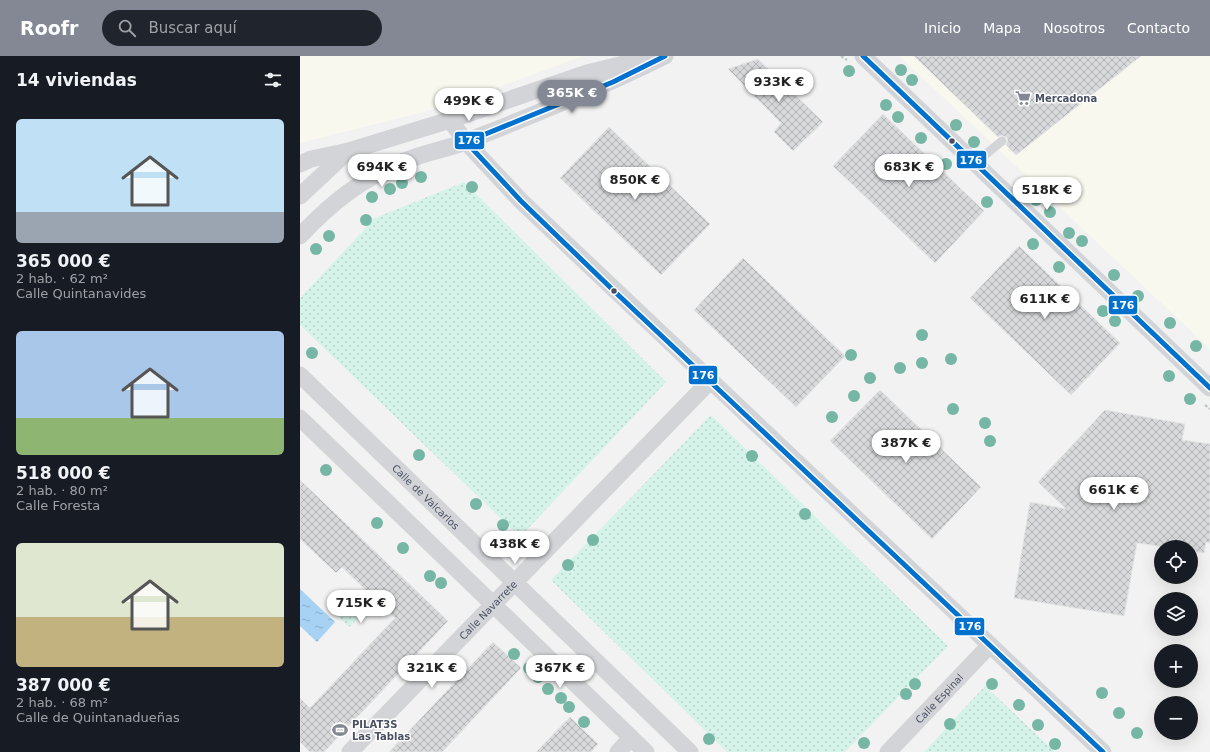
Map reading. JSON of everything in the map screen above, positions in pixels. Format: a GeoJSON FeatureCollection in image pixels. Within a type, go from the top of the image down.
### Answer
{"type":"FeatureCollection","features":[{"type":"Feature","properties":{"kind":"street"},"geometry":{"type":"LineString","coordinates":[[300,164],[311,159],[348,151],[450,120],[587,73],[659,56]]}},
{"type":"Feature","properties":{"kind":"street"},"geometry":{"type":"LineString","coordinates":[[300,236],[323,212],[361,182],[405,161],[466,142],[613,82],[665,56]]}},
{"type":"Feature","properties":{"kind":"street"},"geometry":{"type":"LineString","coordinates":[[862,56],[1210,388]]}},
{"type":"Feature","properties":{"kind":"street"},"geometry":{"type":"LineString","coordinates":[[450,120],[466,142],[521,201],[1103,752]]}},
{"type":"Feature","properties":{"kind":"street"},"geometry":{"type":"LineString","coordinates":[[300,196],[348,151]]}},
{"type":"Feature","properties":{"kind":"street","name":"Calle de Valcarlos"},"geometry":{"type":"LineString","coordinates":[[300,375],[514,584],[690,752]]}},
{"type":"Feature","properties":{"kind":"street","name":"Calle Navarrete"},"geometry":{"type":"LineString","coordinates":[[350,752],[710,381]]}},
{"type":"Feature","properties":{"kind":"street"},"geometry":{"type":"LineString","coordinates":[[300,418],[646,752]]}},
{"type":"Feature","properties":{"kind":"street","name":"Calle Espinal"},"geometry":{"type":"LineString","coordinates":[[888,752],[990,645]]}},
{"type":"Feature","properties":{"kind":"street"},"geometry":{"type":"LineString","coordinates":[[618,752],[631,738]]}},
{"type":"Feature","properties":{"kind":"lane"},"geometry":{"type":"LineString","coordinates":[[975,163],[1002,141]]}},
{"type":"Feature","properties":{"kind":"shaded area"},"geometry":{"type":"Polygon","coordinates":[[[300,56],[583,56],[447,106],[300,143],[300,56]]]}},
{"type":"Feature","properties":{"kind":"shaded area"},"geometry":{"type":"Polygon","coordinates":[[[899,56],[1210,56],[1210,349],[924,79],[899,56]]]}},
{"type":"Feature","properties":{"kind":"green space"},"geometry":{"type":"Polygon","coordinates":[[[464,182],[666,382],[520,537],[300,325],[300,298],[375,218],[464,182]]]}},
{"type":"Feature","properties":{"kind":"green space"},"geometry":{"type":"Polygon","coordinates":[[[711,415],[948,646],[845,752],[727,752],[551,580],[711,415]]]}},
{"type":"Feature","properties":{"kind":"green space"},"geometry":{"type":"Polygon","coordinates":[[[350,597],[365,611],[349,627],[334,613],[350,597]]]}},
{"type":"Feature","properties":{"kind":"green space"},"geometry":{"type":"Polygon","coordinates":[[[985,686],[1055,752],[924,752],[985,686]]]}},
{"type":"Feature","properties":{"kind":"water"},"geometry":{"type":"Polygon","coordinates":[[[300,589],[335,622],[317,642],[300,626],[300,589]]]}},
{"type":"Feature","properties":{"kind":"building","name":"Mercadona"},"geometry":{"type":"Polygon","coordinates":[[[914,56],[1141,56],[1016,155],[1006,145],[1008,140],[1006,137],[1001,135],[998,137],[914,56]]]}},
{"type":"Feature","properties":{"kind":"building"},"geometry":{"type":"Polygon","coordinates":[[[758,59],[823,122],[793,151],[774,132],[781,123],[728,69],[758,59]]]}},
{"type":"Feature","properties":{"kind":"building"},"geometry":{"type":"Polygon","coordinates":[[[883,114],[984,211],[935,263],[833,166],[883,114]]]}},
{"type":"Feature","properties":{"kind":"building"},"geometry":{"type":"Polygon","coordinates":[[[609,127],[710,224],[661,275],[560,178],[609,127]]]}},
{"type":"Feature","properties":{"kind":"building"},"geometry":{"type":"Polygon","coordinates":[[[1019,246],[1120,343],[1071,395],[970,298],[1019,246]]]}},
{"type":"Feature","properties":{"kind":"building"},"geometry":{"type":"Polygon","coordinates":[[[743,258],[845,356],[796,407],[694,310],[743,258]]]}},
{"type":"Feature","properties":{"kind":"building"},"geometry":{"type":"Polygon","coordinates":[[[880,390],[981,487],[932,539],[830,441],[880,390]]]}},
{"type":"Feature","properties":{"kind":"building"},"geometry":{"type":"Polygon","coordinates":[[[1105,410],[1185,424],[1182,440],[1210,444],[1210,543],[1206,542],[1204,553],[1198,552],[1198,540],[1154,540],[1154,545],[1137,543],[1124,616],[1014,598],[1030,502],[1066,509],[1038,482],[1105,410]]]}},
{"type":"Feature","properties":{"kind":"building"},"geometry":{"type":"Polygon","coordinates":[[[300,480],[448,621],[324,752],[310,752],[300,742],[300,698],[310,708],[395,618],[342,567],[336,573],[300,539],[300,480]]]}},
{"type":"Feature","properties":{"kind":"building"},"geometry":{"type":"Polygon","coordinates":[[[493,642],[521,668],[442,752],[389,752],[493,642]]]}},
{"type":"Feature","properties":{"kind":"building"},"geometry":{"type":"Polygon","coordinates":[[[570,717],[598,744],[591,752],[536,752],[570,717]]]}},
{"type":"Feature","properties":{"kind":"transit line","name":"176"},"geometry":{"type":"LineString","coordinates":[[665,56],[613,82],[466,142],[521,201],[614,291],[1103,752]]}},
{"type":"Feature","properties":{"kind":"transit line","name":"176"},"geometry":{"type":"LineString","coordinates":[[863,56],[1210,388]]}},
{"type":"Feature","properties":{"kind":"place","name":"Mercadona"},"geometry":{"type":"Point","coordinates":[1023,98]}},
{"type":"Feature","properties":{"kind":"place","name":"PILAT3S Las Tablas"},"geometry":{"type":"Point","coordinates":[340,730]}}]}
